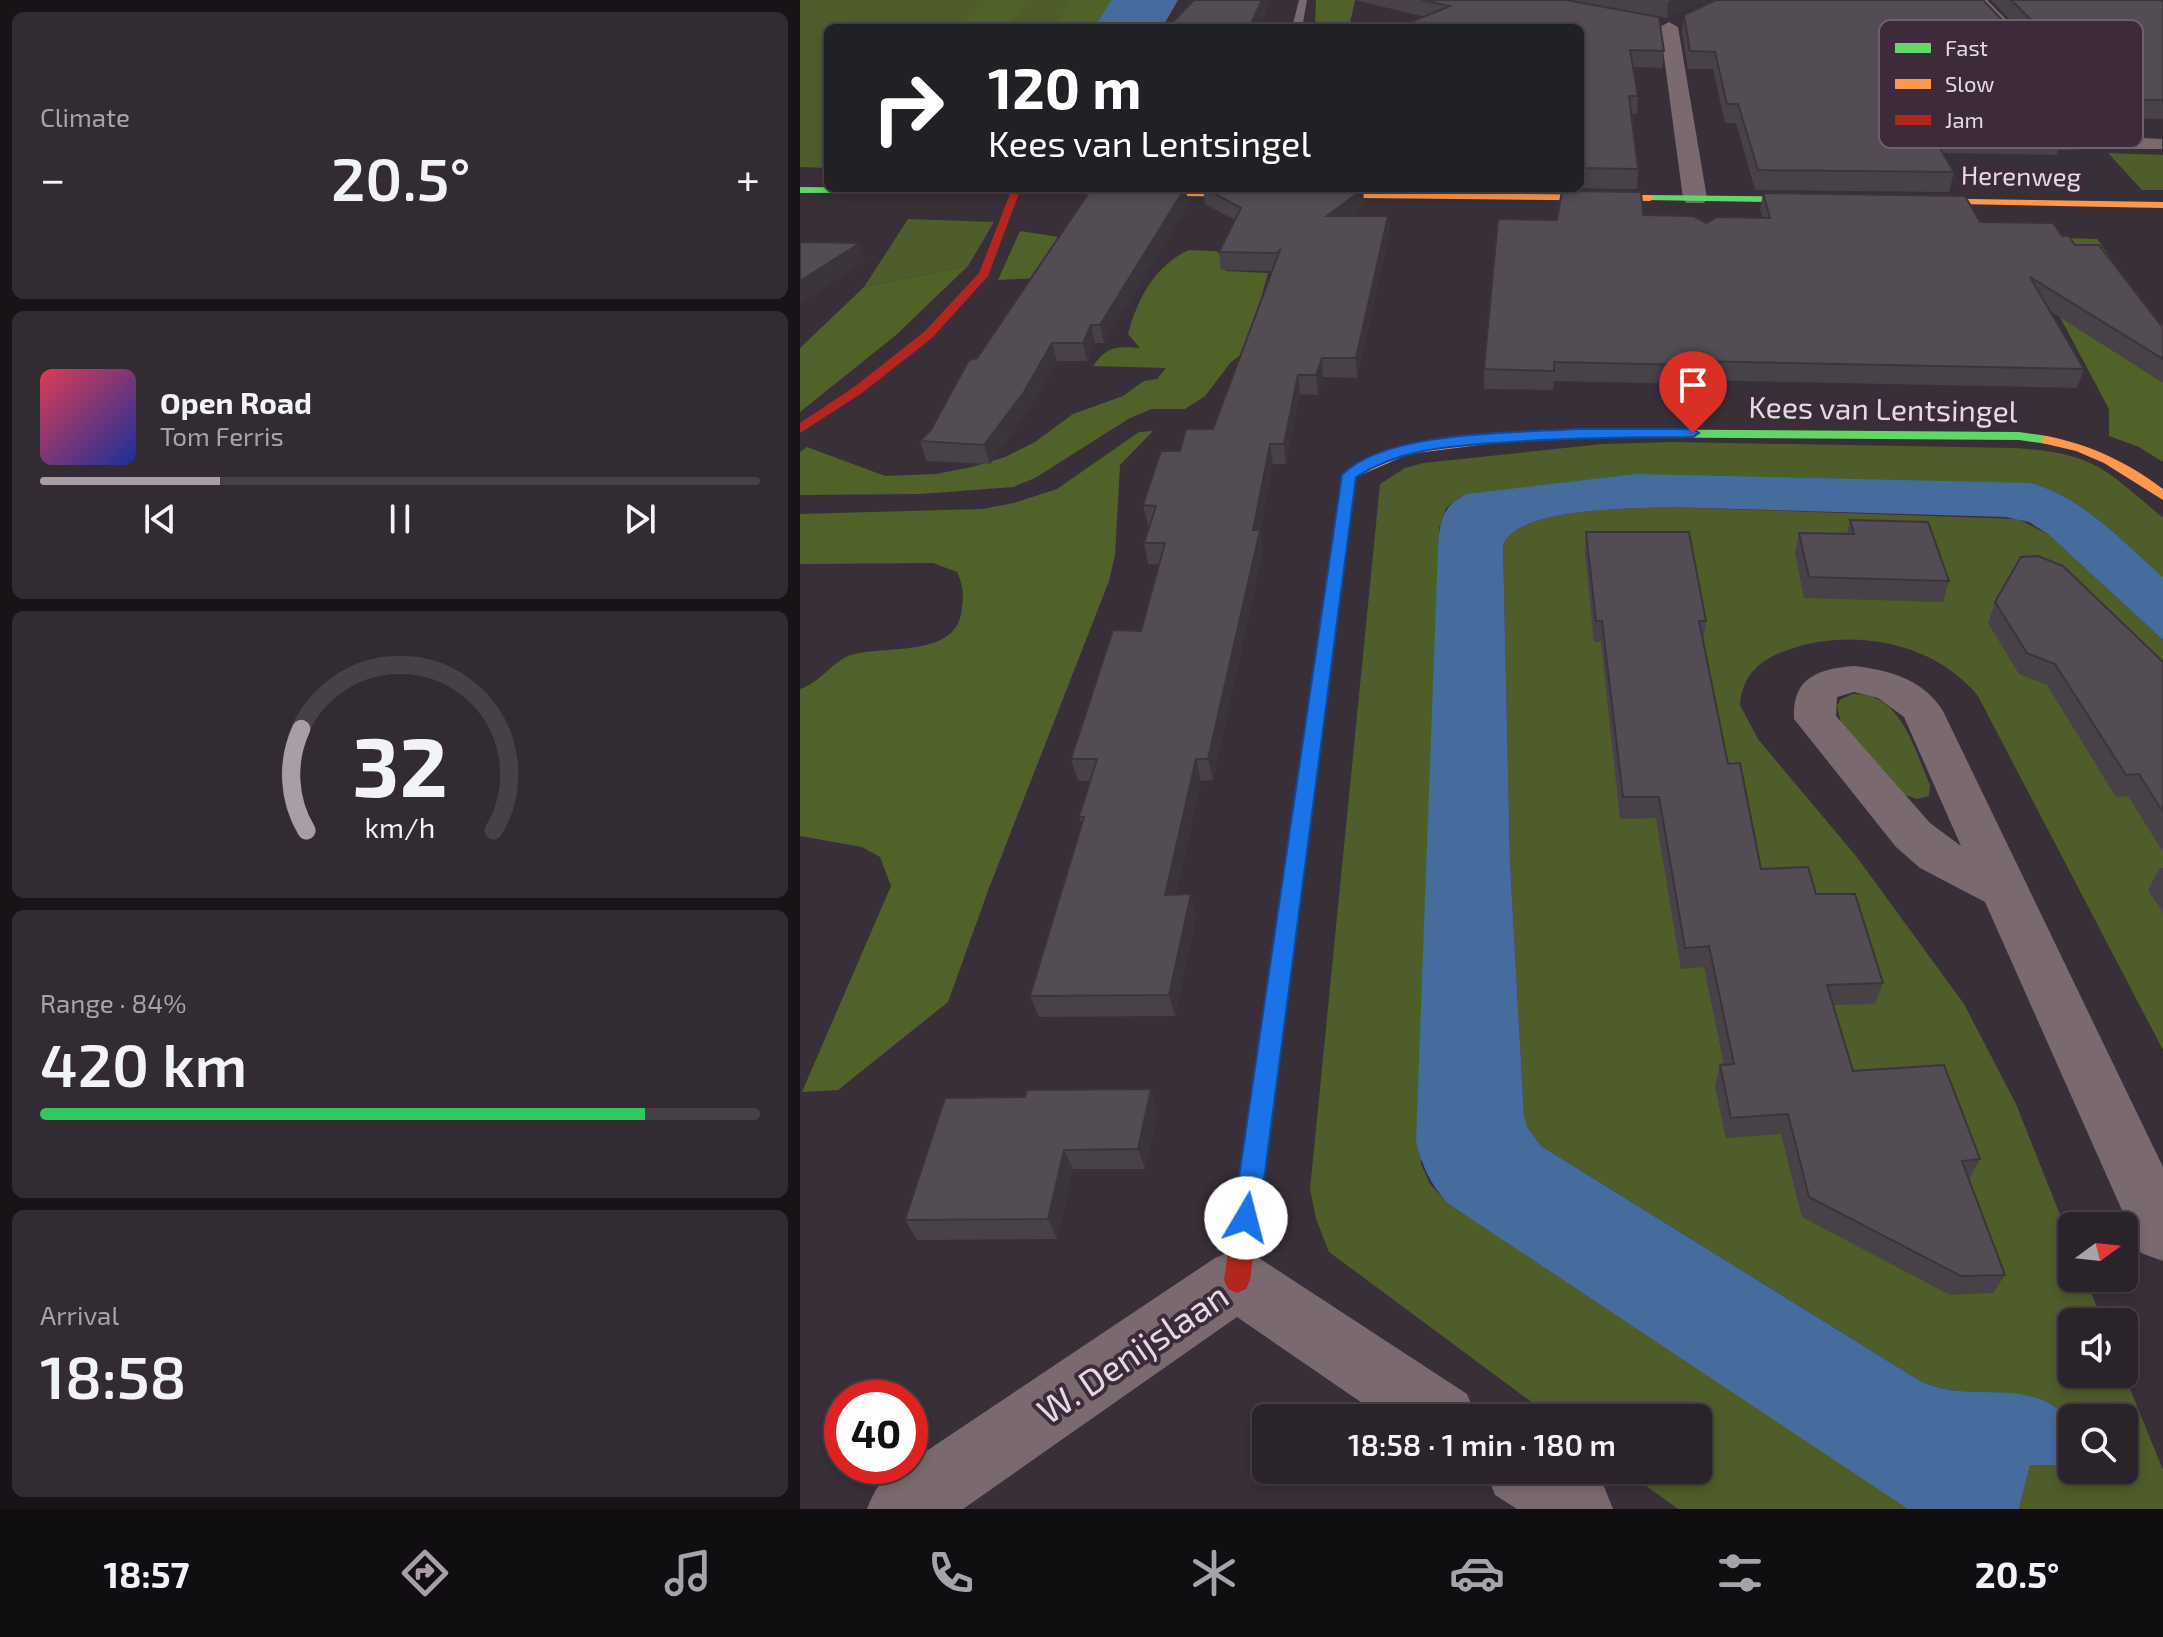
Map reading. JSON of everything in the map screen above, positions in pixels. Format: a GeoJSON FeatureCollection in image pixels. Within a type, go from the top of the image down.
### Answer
{"type":"FeatureCollection","features":[{"type":"Feature","properties":{"kind":"main road"},"geometry":{"type":"LineString","coordinates":[[800,190],[824,190]]}},
{"type":"Feature","properties":{"kind":"main road"},"geometry":{"type":"LineString","coordinates":[[800,429],[858,390],[928,335],[984,274],[1016,192]]}},
{"type":"Feature","properties":{"kind":"main road"},"geometry":{"type":"LineString","coordinates":[[1064,192],[1834,200]]}},
{"type":"Feature","properties":{"kind":"main road","name":"Herenweg"},"geometry":{"type":"LineString","coordinates":[[1895,201],[2163,205]]}},
{"type":"Feature","properties":{"kind":"main road","name":"Kees van Lentsingel"},"geometry":{"type":"LineString","coordinates":[[1237,1280],[1349,475],[1373,460],[1429,444],[1578,433],[2019,436],[2075,445],[2124,465],[2163,496]]}},
{"type":"Feature","properties":{"kind":"street"},"geometry":{"type":"LineString","coordinates":[[1977,0],[1996,20]]}},
{"type":"Feature","properties":{"kind":"street"},"geometry":{"type":"LineString","coordinates":[[1668,24],[1695,198]]}},
{"type":"Feature","properties":{"kind":"street"},"geometry":{"type":"LineString","coordinates":[[2143,144],[2154,144]]}},
{"type":"Feature","properties":{"kind":"street"},"geometry":{"type":"LineString","coordinates":[[2006,890],[1937,855],[1903,824],[1815,719],[1812,707],[1815,695],[1824,686],[1848,679],[1883,682],[1917,703],[2006,890],[2163,1232]]}},
{"type":"Feature","properties":{"kind":"street","name":"W. Denijslaan"},"geometry":{"type":"LineString","coordinates":[[902,1509],[1237,1280],[1422,1404]]}},
{"type":"Feature","properties":{"kind":"street"},"geometry":{"type":"LineString","coordinates":[[1541,1484],[1578,1509]]}},
{"type":"Feature","properties":{"kind":"lane"},"geometry":{"type":"LineString","coordinates":[[1298,24],[1303,0]]}},
{"type":"Feature","properties":{"kind":"green space"},"geometry":{"type":"Polygon","coordinates":[[[800,0],[1129,0],[1114,24],[824,24],[824,168],[800,167],[800,0]]]}},
{"type":"Feature","properties":{"kind":"green space"},"geometry":{"type":"Polygon","coordinates":[[[988,0],[1029,0],[1007,24],[963,24],[988,0]]]}},
{"type":"Feature","properties":{"kind":"green space"},"geometry":{"type":"Polygon","coordinates":[[[1071,0],[1111,0],[1096,24],[1055,24],[1071,0]]]}},
{"type":"Feature","properties":{"kind":"green space"},"geometry":{"type":"Polygon","coordinates":[[[1316,0],[1355,0],[1350,24],[1315,24],[1316,0]]]}},
{"type":"Feature","properties":{"kind":"green space"},"geometry":{"type":"Polygon","coordinates":[[[2108,153],[2163,155],[2163,190],[2142,190],[2108,153]]]}},
{"type":"Feature","properties":{"kind":"green space"},"geometry":{"type":"Polygon","coordinates":[[[908,219],[994,222],[968,266],[864,287],[908,219]]]}},
{"type":"Feature","properties":{"kind":"green space"},"geometry":{"type":"Polygon","coordinates":[[[1020,231],[1059,237],[1039,278],[998,280],[1020,231]]]}},
{"type":"Feature","properties":{"kind":"green space"},"geometry":{"type":"Polygon","coordinates":[[[2064,238],[2097,239],[2140,300],[2163,357],[2163,462],[2139,447],[2109,436],[2109,409],[2046,291],[2064,238]]]}},
{"type":"Feature","properties":{"kind":"green space"},"geometry":{"type":"Polygon","coordinates":[[[1189,250],[1234,252],[1226,271],[1268,273],[1248,345],[1205,396],[1185,409],[1152,409],[1130,418],[1035,478],[1013,487],[920,494],[800,495],[800,452],[807,447],[885,476],[936,474],[1005,457],[1035,442],[1073,414],[1123,396],[1144,381],[1157,379],[1166,368],[1093,366],[1103,354],[1113,349],[1140,348],[1128,334],[1142,296],[1166,265],[1189,250]]]}},
{"type":"Feature","properties":{"kind":"green space"},"geometry":{"type":"Polygon","coordinates":[[[968,266],[896,335],[800,412],[800,348],[864,287],[968,266]]]}},
{"type":"Feature","properties":{"kind":"green space"},"geometry":{"type":"Polygon","coordinates":[[[1153,431],[1120,465],[1115,555],[1109,581],[989,888],[948,1002],[838,1090],[802,1092],[891,886],[880,857],[862,847],[800,836],[800,689],[851,655],[915,647],[945,638],[955,628],[963,597],[957,572],[933,563],[800,564],[800,514],[982,509],[1014,503],[1057,489],[1139,432],[1153,431]]]}},
{"type":"Feature","properties":{"kind":"green space"},"geometry":{"type":"Polygon","coordinates":[[[1672,442],[2042,450],[2097,466],[2163,518],[2163,577],[2086,510],[2031,483],[1460,497],[1446,508],[1439,528],[1421,1164],[1430,1184],[1447,1203],[1909,1509],[1678,1509],[1643,1484],[1712,1484],[1712,1404],[1534,1404],[1329,1252],[1316,1219],[1310,1189],[1380,484],[1405,468],[1423,463],[1603,444],[1672,442]]]}},
{"type":"Feature","properties":{"kind":"green space"},"geometry":{"type":"Polygon","coordinates":[[[1669,507],[2018,519],[2049,535],[2163,640],[2163,1050],[1978,696],[1960,678],[1939,663],[1890,644],[1865,640],[1813,643],[1788,650],[1761,663],[1744,685],[1740,705],[1758,739],[1856,856],[1964,1004],[2016,1104],[2059,1212],[2058,1292],[2091,1292],[2097,1308],[2058,1308],[2058,1388],[2130,1388],[2136,1404],[2058,1404],[2058,1409],[2017,1394],[1958,1391],[1920,1381],[1541,1146],[1528,1128],[1524,1116],[1510,861],[1503,545],[1513,533],[1530,523],[1578,512],[1669,507]]]}},
{"type":"Feature","properties":{"kind":"green space"},"geometry":{"type":"Polygon","coordinates":[[[1852,694],[1883,702],[1894,712],[1918,755],[1930,785],[1929,796],[1917,799],[1905,795],[1841,723],[1837,706],[1840,700],[1852,694]]]}},
{"type":"Feature","properties":{"kind":"green space"},"geometry":{"type":"Polygon","coordinates":[[[2138,1408],[2163,1470],[2163,1509],[2019,1509],[2030,1465],[2058,1466],[2058,1484],[2138,1484],[2138,1408]]]}},
{"type":"Feature","properties":{"kind":"water"},"geometry":{"type":"Polygon","coordinates":[[[1111,0],[1178,0],[1164,24],[1096,24],[1111,0]]]}},
{"type":"Feature","properties":{"kind":"water"},"geometry":{"type":"Polygon","coordinates":[[[1636,474],[2031,483],[2086,510],[2163,577],[2163,640],[2049,535],[2029,522],[2006,517],[1630,508],[1578,512],[1530,523],[1513,533],[1503,545],[1510,861],[1524,1116],[1528,1128],[1541,1146],[1920,1381],[1959,1391],[2017,1394],[2036,1398],[2054,1407],[2058,1410],[2058,1466],[2030,1465],[2019,1509],[1908,1509],[1447,1203],[1431,1181],[1416,1141],[1438,548],[1439,531],[1447,509],[1467,494],[1636,474]]]}},
{"type":"Feature","properties":{"kind":"building"},"geometry":{"type":"Polygon","coordinates":[[[1194,0],[1262,0],[1251,24],[1171,24],[1194,0]]]}},
{"type":"Feature","properties":{"kind":"building"},"geometry":{"type":"Polygon","coordinates":[[[1422,0],[1566,0],[1659,17],[1664,51],[1630,50],[1638,96],[1629,96],[1638,169],[1584,168],[1584,24],[1406,24],[1450,6],[1422,0]]]}},
{"type":"Feature","properties":{"kind":"building"},"geometry":{"type":"Polygon","coordinates":[[[1716,0],[1983,0],[2002,20],[1879,20],[1879,148],[1940,148],[1954,172],[1758,170],[1738,104],[1727,104],[1715,52],[1690,51],[1684,15],[1716,0]]]}},
{"type":"Feature","properties":{"kind":"building"},"geometry":{"type":"Polygon","coordinates":[[[2011,0],[2163,0],[2163,100],[2143,100],[2143,20],[2031,20],[2011,0]]]}},
{"type":"Feature","properties":{"kind":"building"},"geometry":{"type":"Polygon","coordinates":[[[1089,192],[1183,192],[1100,325],[1091,325],[1083,343],[1052,343],[1024,392],[984,445],[920,441],[931,430],[969,360],[977,358],[1089,192]]]}},
{"type":"Feature","properties":{"kind":"building"},"geometry":{"type":"Polygon","coordinates":[[[1211,192],[1359,192],[1327,216],[1388,216],[1356,358],[1322,358],[1316,375],[1298,375],[1284,444],[1270,444],[1253,530],[1260,530],[1208,759],[1196,759],[1165,895],[1191,894],[1169,995],[1030,996],[1084,817],[1079,817],[1097,759],[1071,759],[1113,630],[1141,631],[1165,543],[1144,543],[1156,506],[1143,505],[1161,451],[1180,451],[1186,429],[1213,429],[1280,250],[1276,253],[1219,252],[1241,208],[1211,192]]]}},
{"type":"Feature","properties":{"kind":"building"},"geometry":{"type":"Polygon","coordinates":[[[1562,192],[1641,192],[1643,215],[1693,216],[1707,223],[1717,217],[1770,218],[1763,193],[1965,196],[1980,222],[2053,223],[2062,236],[2069,236],[2075,245],[2099,245],[2163,328],[2163,359],[2030,277],[2084,369],[1692,361],[1692,365],[1554,362],[1554,371],[1484,369],[1498,219],[1557,220],[1562,192]]]}},
{"type":"Feature","properties":{"kind":"building"},"geometry":{"type":"Polygon","coordinates":[[[800,242],[860,243],[800,281],[800,242]]]}},
{"type":"Feature","properties":{"kind":"building"},"geometry":{"type":"Polygon","coordinates":[[[1850,520],[1928,522],[1949,581],[1809,577],[1799,533],[1854,534],[1850,520]]]}},
{"type":"Feature","properties":{"kind":"building"},"geometry":{"type":"Polygon","coordinates":[[[1586,532],[1689,532],[1706,621],[1699,621],[1728,764],[1740,763],[1761,869],[1808,867],[1816,894],[1855,894],[1883,983],[1827,985],[1853,1071],[1944,1065],[1980,1159],[1962,1161],[2005,1275],[1961,1276],[1809,1197],[1788,1114],[1731,1118],[1720,1065],[1734,1064],[1709,946],[1685,948],[1659,797],[1623,797],[1602,621],[1596,621],[1586,532]]]}},
{"type":"Feature","properties":{"kind":"building"},"geometry":{"type":"Polygon","coordinates":[[[2038,556],[2063,566],[2163,662],[2163,812],[2139,774],[2126,775],[2055,664],[2027,653],[1995,602],[2021,557],[2038,556]]]}},
{"type":"Feature","properties":{"kind":"building"},"geometry":{"type":"Polygon","coordinates":[[[1151,1089],[1138,1149],[1064,1150],[1048,1219],[905,1220],[945,1098],[1025,1097],[1027,1090],[1151,1089]]]}},
{"type":"Feature","properties":{"kind":"traffic: fast"},"geometry":{"type":"LineString","coordinates":[[800,190],[824,190]]}},
{"type":"Feature","properties":{"kind":"traffic: fast"},"geometry":{"type":"LineString","coordinates":[[1115,192],[1181,194]]}},
{"type":"Feature","properties":{"kind":"traffic: fast"},"geometry":{"type":"LineString","coordinates":[[1650,198],[1821,200]]}},
{"type":"Feature","properties":{"kind":"traffic: fast"},"geometry":{"type":"LineString","coordinates":[[1505,438],[1578,433],[2019,436],[2047,440]]}},
{"type":"Feature","properties":{"kind":"traffic: slow"},"geometry":{"type":"LineString","coordinates":[[1181,194],[1650,198]]}},
{"type":"Feature","properties":{"kind":"traffic: slow"},"geometry":{"type":"LineString","coordinates":[[1910,201],[2163,205]]}},
{"type":"Feature","properties":{"kind":"traffic: slow"},"geometry":{"type":"LineString","coordinates":[[1305,792],[1349,475],[1405,451],[1505,438]]}},
{"type":"Feature","properties":{"kind":"traffic: slow"},"geometry":{"type":"LineString","coordinates":[[2047,440],[2095,453],[2136,476],[2163,496]]}},
{"type":"Feature","properties":{"kind":"traffic: jam"},"geometry":{"type":"LineString","coordinates":[[800,429],[858,390],[928,335],[984,274],[1016,192]]}},
{"type":"Feature","properties":{"kind":"traffic: jam"},"geometry":{"type":"LineString","coordinates":[[1237,1280],[1305,792]]}},
{"type":"Feature","properties":{"kind":"route"},"geometry":{"type":"LineString","coordinates":[[1246,1218],[1349,475],[1373,460],[1429,444],[1578,433],[1693,433]]}}]}
